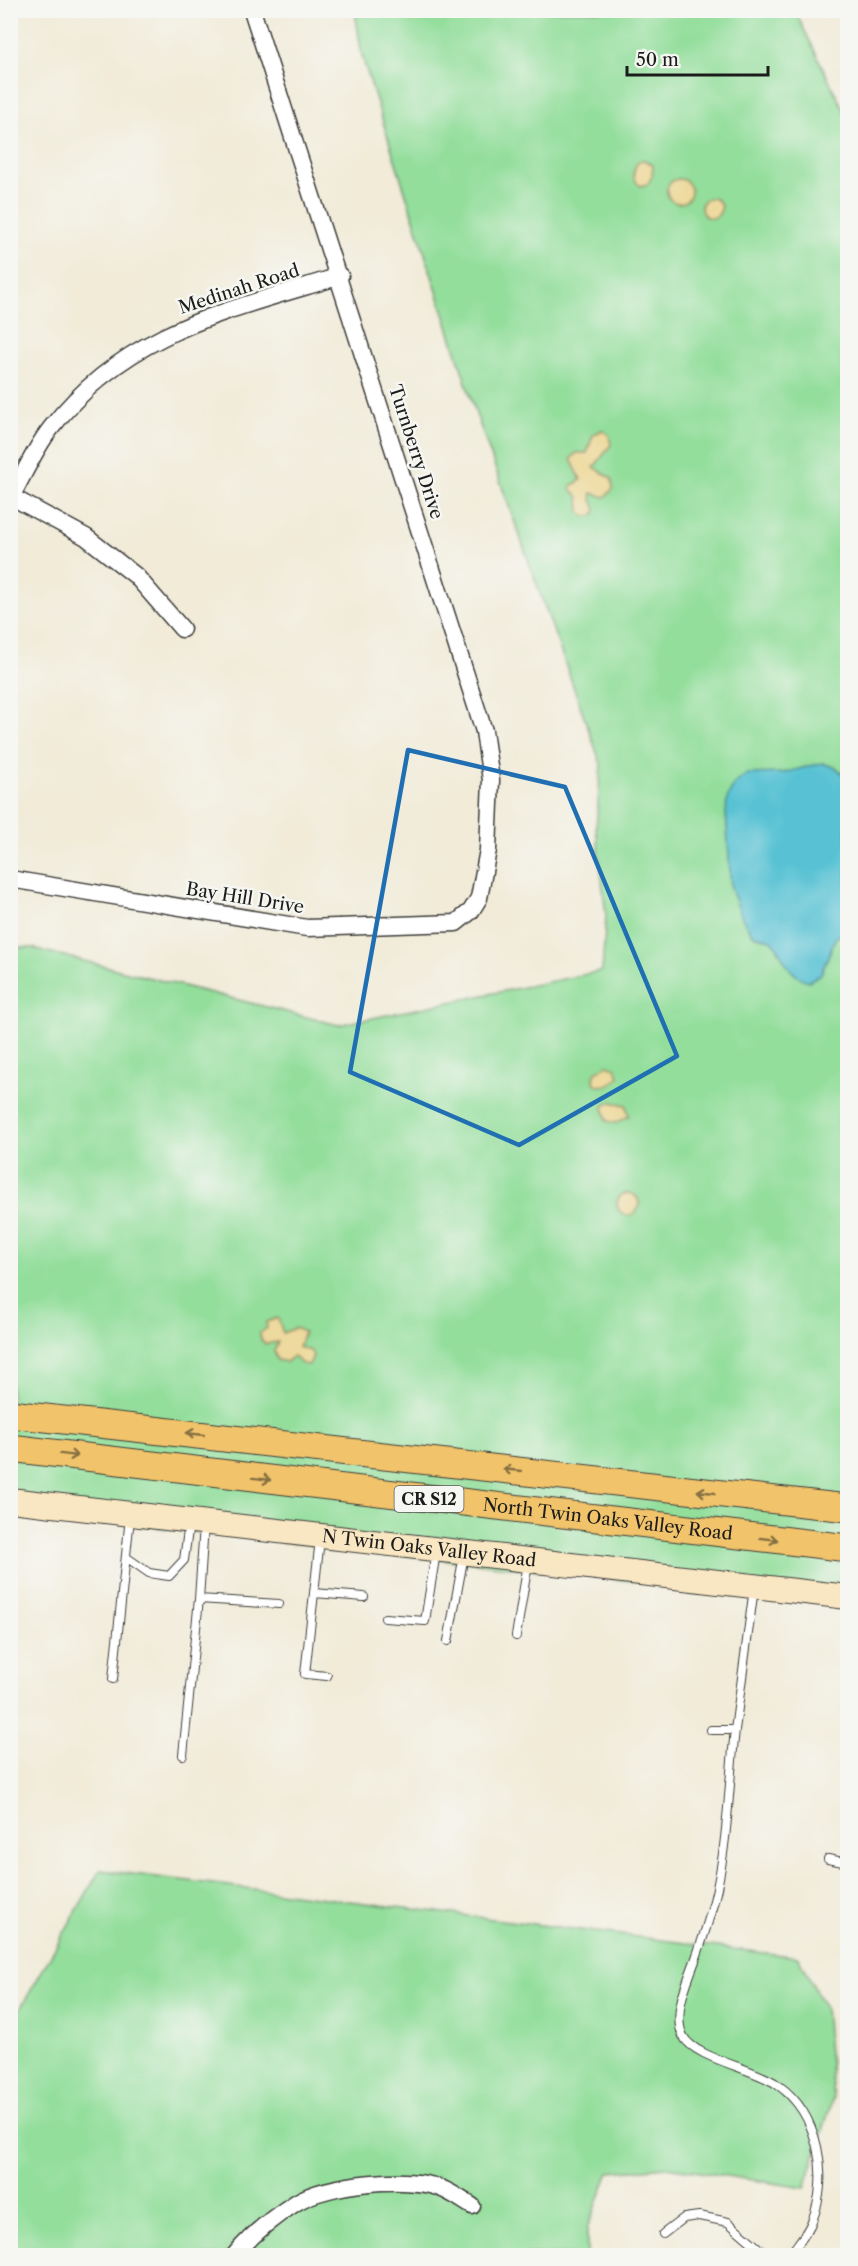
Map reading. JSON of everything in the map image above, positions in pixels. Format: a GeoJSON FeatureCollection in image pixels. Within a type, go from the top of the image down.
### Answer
{"type":"FeatureCollection","features":[{"type":"Feature","properties":{"kind":"main road","name":"North Twin Oaks Valley Road"},"geometry":{"type":"LineString","coordinates":[[10,1414],[848,1508]]}},
{"type":"Feature","properties":{"kind":"main road","name":"North Twin Oaks Valley Road"},"geometry":{"type":"LineString","coordinates":[[10,1448],[848,1548]]}},
{"type":"Feature","properties":{"kind":"street","name":"Turnberry Drive"},"geometry":{"type":"LineString","coordinates":[[252,10],[340,276],[484,731],[491,780],[488,850],[479,898],[471,911]]}},
{"type":"Feature","properties":{"kind":"street","name":"Medinah Road"},"geometry":{"type":"LineString","coordinates":[[11,497],[50,429],[96,379],[131,353],[191,323],[340,276]]}},
{"type":"Feature","properties":{"kind":"street"},"geometry":{"type":"LineString","coordinates":[[11,497],[86,537],[136,576],[182,629]]}},
{"type":"Feature","properties":{"kind":"street","name":"Bay Hill Drive"},"geometry":{"type":"LineString","coordinates":[[10,879],[307,928],[456,923],[471,911]]}},
{"type":"Feature","properties":{"kind":"street","name":"N Twin Oaks Valley Road"},"geometry":{"type":"LineString","coordinates":[[10,1500],[529,1559],[754,1588],[848,1597]]}},
{"type":"Feature","properties":{"kind":"street"},"geometry":{"type":"LineString","coordinates":[[234,2256],[252,2234],[298,2201],[347,2186],[402,2181],[440,2187],[472,2206]]}},
{"type":"Feature","properties":{"kind":"lane"},"geometry":{"type":"LineString","coordinates":[[113,1679],[130,1513]]}},
{"type":"Feature","properties":{"kind":"lane"},"geometry":{"type":"LineString","coordinates":[[126,1557],[149,1573],[169,1575],[184,1560],[197,1521]]}},
{"type":"Feature","properties":{"kind":"lane"},"geometry":{"type":"LineString","coordinates":[[183,1755],[199,1599],[197,1521]]}},
{"type":"Feature","properties":{"kind":"lane"},"geometry":{"type":"LineString","coordinates":[[321,1535],[305,1674],[327,1676]]}},
{"type":"Feature","properties":{"kind":"lane"},"geometry":{"type":"LineString","coordinates":[[385,1617],[425,1621],[436,1549]]}},
{"type":"Feature","properties":{"kind":"lane"},"geometry":{"type":"LineString","coordinates":[[448,1641],[465,1552]]}},
{"type":"Feature","properties":{"kind":"lane"},"geometry":{"type":"LineString","coordinates":[[516,1636],[529,1559]]}},
{"type":"Feature","properties":{"kind":"lane"},"geometry":{"type":"LineString","coordinates":[[663,2235],[684,2218],[699,2216],[728,2222],[762,2251],[776,2255],[792,2252],[813,2220],[819,2184],[816,2138],[798,2103],[778,2084],[729,2062],[695,2051],[684,2038],[678,2022],[684,1992],[717,1890],[754,1588]]}},
{"type":"Feature","properties":{"kind":"lane"},"geometry":{"type":"LineString","coordinates":[[314,1593],[364,1597]]}},
{"type":"Feature","properties":{"kind":"lane"},"geometry":{"type":"LineString","coordinates":[[199,1599],[279,1604]]}},
{"type":"Feature","properties":{"kind":"lane"},"geometry":{"type":"LineString","coordinates":[[711,1730],[735,1730]]}},
{"type":"Feature","properties":{"kind":"lane"},"geometry":{"type":"LineString","coordinates":[[828,1859],[848,1863]]}},
{"type":"Feature","properties":{"kind":"highlighted area"},"geometry":{"type":"Polygon","coordinates":[[[408,750],[565,787],[677,1056],[519,1145],[350,1072],[408,750]]]}},
{"type":"Feature","properties":{"kind":"green space"},"geometry":{"type":"Polygon","coordinates":[[[355,11],[795,11],[848,119],[847,1605],[11,1511],[11,947],[32,948],[338,1025],[602,971],[606,916],[596,828],[601,764],[475,411],[362,56],[355,11]]]}},
{"type":"Feature","properties":{"kind":"green space"},"geometry":{"type":"Polygon","coordinates":[[[100,1870],[798,1957],[825,2008],[833,2098],[805,2188],[667,2167],[609,2172],[587,2229],[587,2255],[11,2256],[11,2025],[100,1870]]]}},
{"type":"Feature","properties":{"kind":"sand"},"geometry":{"type":"Polygon","coordinates":[[[644,160],[653,165],[652,176],[648,184],[640,186],[635,180],[634,171],[639,161],[644,160]]]}},
{"type":"Feature","properties":{"kind":"sand"},"geometry":{"type":"Polygon","coordinates":[[[679,179],[688,182],[691,191],[688,200],[679,203],[670,200],[667,191],[670,182],[679,179]]]}},
{"type":"Feature","properties":{"kind":"sand"},"geometry":{"type":"Polygon","coordinates":[[[711,198],[718,201],[721,208],[718,215],[711,218],[704,215],[701,208],[704,201],[711,198]]]}},
{"type":"Feature","properties":{"kind":"sand"},"geometry":{"type":"Polygon","coordinates":[[[602,430],[609,435],[611,445],[594,467],[612,479],[613,489],[605,497],[592,493],[591,497],[596,510],[594,515],[586,517],[580,512],[579,497],[571,489],[571,486],[581,480],[571,459],[576,453],[587,453],[593,435],[602,430]]]}},
{"type":"Feature","properties":{"kind":"sand"},"geometry":{"type":"Polygon","coordinates":[[[607,1065],[616,1068],[619,1076],[610,1084],[597,1085],[594,1082],[595,1073],[607,1065]]]}},
{"type":"Feature","properties":{"kind":"sand"},"geometry":{"type":"Polygon","coordinates":[[[611,1102],[626,1105],[629,1116],[616,1123],[607,1121],[603,1107],[611,1102]]]}},
{"type":"Feature","properties":{"kind":"sand"},"geometry":{"type":"Polygon","coordinates":[[[624,1193],[632,1193],[639,1200],[639,1208],[632,1215],[624,1215],[617,1208],[617,1200],[624,1193]]]}},
{"type":"Feature","properties":{"kind":"sand"},"geometry":{"type":"Polygon","coordinates":[[[278,1318],[283,1333],[295,1328],[304,1332],[299,1347],[311,1351],[313,1356],[309,1365],[302,1364],[293,1356],[287,1362],[277,1360],[274,1351],[278,1342],[265,1344],[261,1340],[260,1333],[267,1328],[266,1322],[278,1318]]]}},
{"type":"Feature","properties":{"kind":"water"},"geometry":{"type":"Polygon","coordinates":[[[822,763],[837,768],[847,780],[847,933],[836,937],[821,974],[809,981],[791,970],[773,941],[752,934],[742,918],[731,888],[726,813],[727,799],[734,784],[747,774],[783,773],[822,763]]]}}]}
